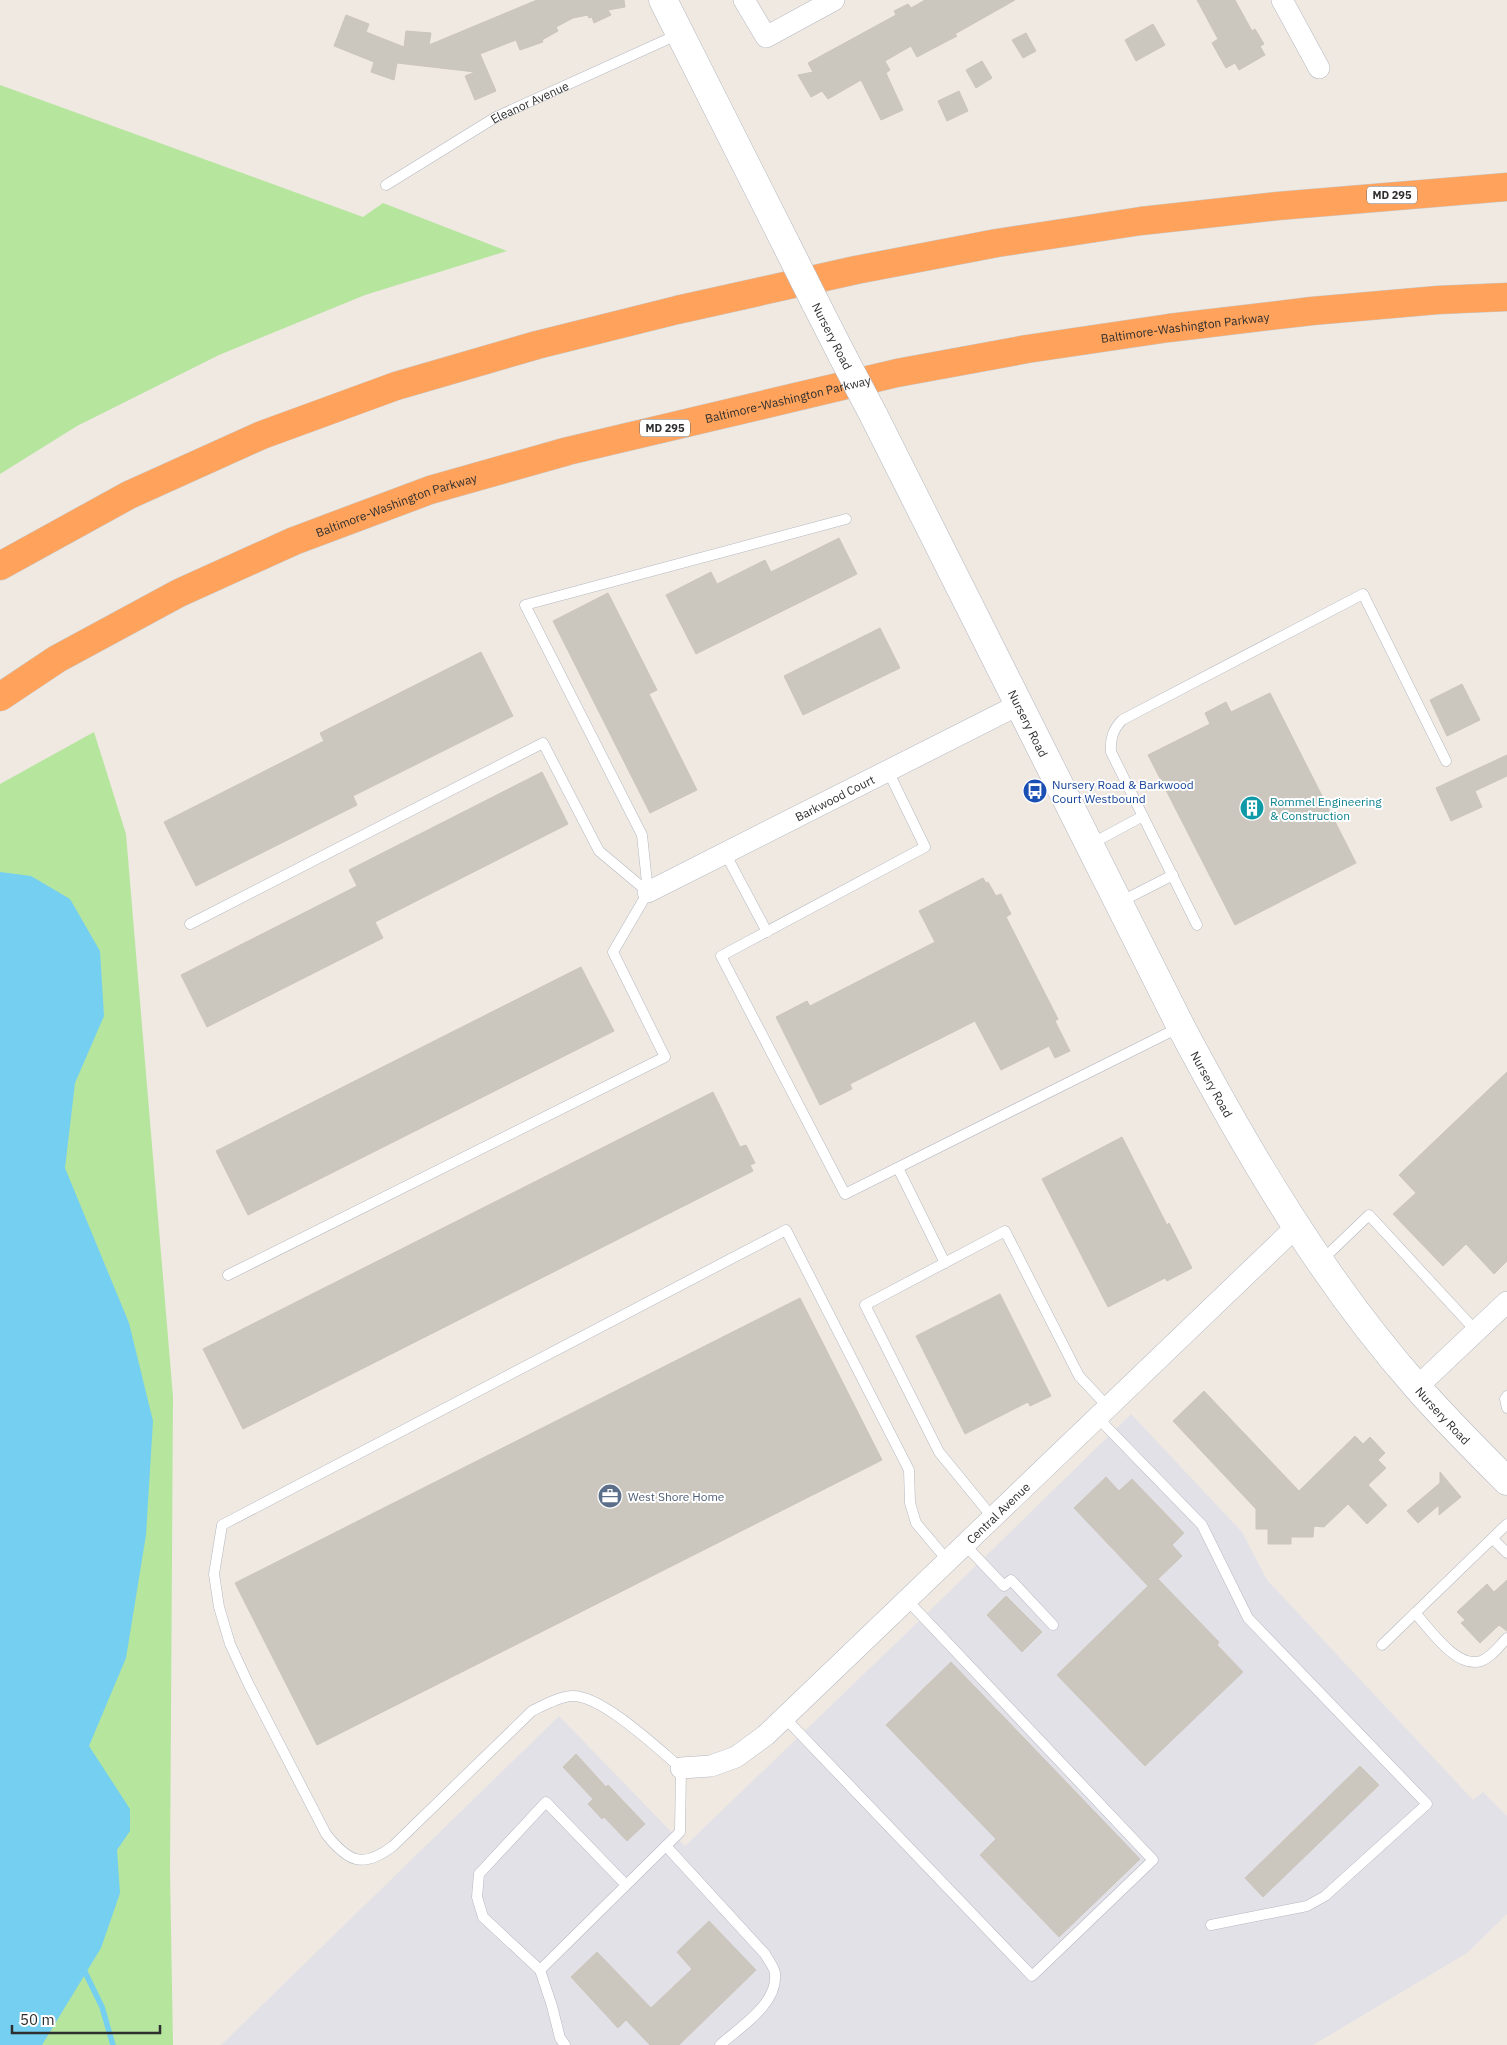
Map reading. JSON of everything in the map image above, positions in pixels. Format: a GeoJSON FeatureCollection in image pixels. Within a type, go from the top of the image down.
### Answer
{"type":"FeatureCollection","features":[{"type":"Feature","properties":{"kind":"highway","name":"MD 295"},"geometry":{"type":"LineString","coordinates":[[0,566],[129,495],[262,435],[396,386],[546,343],[676,310],[856,270],[997,243],[1141,221],[1278,206],[1507,187]]}},
{"type":"Feature","properties":{"kind":"highway","name":"Baltimore-Washington Parkway"},"geometry":{"type":"LineString","coordinates":[[0,697],[58,659],[179,593],[294,541],[430,490],[568,451],[898,373],[1027,349],[1169,328],[1312,311],[1438,300],[1507,297]]}},
{"type":"Feature","properties":{"kind":"main road","name":"Nursery Road"},"geometry":{"type":"LineString","coordinates":[[663,0],[1020,704],[1181,1027],[1229,1116],[1297,1226],[1374,1334],[1417,1388],[1507,1481]]}},
{"type":"Feature","properties":{"kind":"street"},"geometry":{"type":"LineString","coordinates":[[744,0],[766,37],[834,0]]}},
{"type":"Feature","properties":{"kind":"street"},"geometry":{"type":"LineString","coordinates":[[1282,0],[1319,68]]}},
{"type":"Feature","properties":{"kind":"street","name":"Barkwood Court"},"geometry":{"type":"LineString","coordinates":[[648,892],[1020,704]]}},
{"type":"Feature","properties":{"kind":"street","name":"Central Avenue"},"geometry":{"type":"LineString","coordinates":[[682,1768],[710,1766],[736,1757],[766,1735],[1297,1226]]}},
{"type":"Feature","properties":{"kind":"street"},"geometry":{"type":"LineString","coordinates":[[1417,1388],[1507,1302]]}},
{"type":"Feature","properties":{"kind":"lane","name":"Eleanor Avenue"},"geometry":{"type":"LineString","coordinates":[[386,185],[496,117],[680,33]]}},
{"type":"Feature","properties":{"kind":"lane"},"geometry":{"type":"LineString","coordinates":[[228,1275],[665,1057],[613,952],[648,892],[642,835],[525,605],[846,520]]}},
{"type":"Feature","properties":{"kind":"lane"},"geometry":{"type":"LineString","coordinates":[[1197,925],[1111,752],[1110,739],[1115,728],[1122,720],[1363,594],[1446,761]]}},
{"type":"Feature","properties":{"kind":"lane"},"geometry":{"type":"LineString","coordinates":[[190,924],[543,743],[599,850],[648,892]]}},
{"type":"Feature","properties":{"kind":"lane"},"geometry":{"type":"LineString","coordinates":[[888,771],[925,847],[721,956],[845,1194],[1181,1027]]}},
{"type":"Feature","properties":{"kind":"lane"},"geometry":{"type":"LineString","coordinates":[[1090,844],[1143,816]]}},
{"type":"Feature","properties":{"kind":"lane"},"geometry":{"type":"LineString","coordinates":[[725,853],[767,932]]}},
{"type":"Feature","properties":{"kind":"lane"},"geometry":{"type":"LineString","coordinates":[[1119,902],[1173,875]]}},
{"type":"Feature","properties":{"kind":"lane"},"geometry":{"type":"LineString","coordinates":[[898,1168],[945,1263]]}},
{"type":"Feature","properties":{"kind":"lane"},"geometry":{"type":"LineString","coordinates":[[1321,1260],[1369,1215],[1476,1331]]}},
{"type":"Feature","properties":{"kind":"lane"},"geometry":{"type":"LineString","coordinates":[[540,1970],[680,1832],[682,1768],[615,1714],[588,1699],[572,1696],[552,1701],[532,1711],[393,1846],[378,1857],[364,1860],[349,1858],[338,1849],[326,1834],[248,1683],[230,1644],[219,1608],[214,1574],[222,1525],[786,1230],[908,1470],[910,1503],[916,1523],[948,1561]]}},
{"type":"Feature","properties":{"kind":"lane"},"geometry":{"type":"LineString","coordinates":[[993,1518],[939,1452],[865,1305],[1005,1231],[1079,1376],[1103,1412],[1202,1525],[1248,1618],[1427,1804],[1326,1896],[1307,1906],[1211,1925]]}},
{"type":"Feature","properties":{"kind":"lane"},"geometry":{"type":"LineString","coordinates":[[1507,1396],[1505,1399],[1507,1408]]}},
{"type":"Feature","properties":{"kind":"lane"},"geometry":{"type":"LineString","coordinates":[[1382,1645],[1507,1524]]}},
{"type":"Feature","properties":{"kind":"lane"},"geometry":{"type":"LineString","coordinates":[[1493,1539],[1507,1553]]}},
{"type":"Feature","properties":{"kind":"lane"},"geometry":{"type":"LineString","coordinates":[[965,1545],[1004,1586],[1011,1580],[1053,1625]]}},
{"type":"Feature","properties":{"kind":"lane"},"geometry":{"type":"LineString","coordinates":[[785,1718],[1032,1976],[1154,1860],[907,1600]]}},
{"type":"Feature","properties":{"kind":"lane"},"geometry":{"type":"LineString","coordinates":[[1415,1613],[1450,1652],[1470,1662],[1481,1661],[1490,1656],[1507,1638]]}},
{"type":"Feature","properties":{"kind":"lane"},"geometry":{"type":"LineString","coordinates":[[565,2045],[560,2038],[540,1970],[483,1917],[477,1897],[479,1874],[546,1802],[626,1885]]}},
{"type":"Feature","properties":{"kind":"lane"},"geometry":{"type":"LineString","coordinates":[[666,1846],[765,1954],[775,1973],[774,1991],[762,2008],[720,2045]]}},
{"type":"Feature","properties":{"kind":"shaded area"},"geometry":{"type":"Polygon","coordinates":[[[1131,1414],[1242,1532],[1267,1580],[1473,1800],[1483,1792],[1507,1816],[1507,1914],[1467,1953],[1313,2045],[221,2045],[559,1716],[685,1846],[1131,1414]]]}},
{"type":"Feature","properties":{"kind":"green space"},"geometry":{"type":"Polygon","coordinates":[[[0,85],[363,217],[383,203],[507,251],[365,295],[219,355],[77,426],[0,474],[0,85]]]}},
{"type":"Feature","properties":{"kind":"green space"},"geometry":{"type":"Polygon","coordinates":[[[94,732],[126,834],[173,1397],[170,1871],[173,2045],[0,2045],[0,784],[94,732]]]}},
{"type":"Feature","properties":{"kind":"water"},"geometry":{"type":"Polygon","coordinates":[[[0,872],[31,876],[70,899],[100,951],[104,1016],[75,1083],[65,1168],[129,1323],[153,1421],[146,1535],[126,1658],[89,1746],[130,1809],[130,1831],[117,1850],[120,1893],[101,1948],[42,2045],[0,2045],[0,872]]]}},
{"type":"Feature","properties":{"kind":"building"},"geometry":{"type":"Polygon","coordinates":[[[537,0],[624,0],[625,7],[608,10],[611,15],[594,23],[592,17],[589,18],[588,15],[573,18],[556,27],[558,31],[542,40],[543,42],[520,50],[516,40],[480,54],[496,91],[475,100],[465,76],[475,72],[397,63],[394,80],[371,72],[374,62],[334,46],[346,15],[369,24],[366,32],[404,47],[406,31],[431,33],[429,45],[537,0]]]}},
{"type":"Feature","properties":{"kind":"building"},"geometry":{"type":"Polygon","coordinates":[[[925,0],[1015,0],[955,34],[957,36],[917,57],[911,46],[885,61],[890,70],[886,73],[903,110],[881,120],[861,80],[828,99],[822,91],[811,97],[798,75],[813,72],[808,63],[896,15],[894,11],[908,4],[911,8],[925,0]]]}},
{"type":"Feature","properties":{"kind":"building"},"geometry":{"type":"Polygon","coordinates":[[[1197,0],[1235,0],[1252,31],[1255,29],[1264,44],[1260,46],[1265,55],[1239,70],[1235,63],[1226,68],[1212,43],[1218,39],[1197,0]]]}},
{"type":"Feature","properties":{"kind":"building"},"geometry":{"type":"Polygon","coordinates":[[[1153,24],[1165,45],[1136,61],[1125,40],[1153,24]]]}},
{"type":"Feature","properties":{"kind":"building"},"geometry":{"type":"Polygon","coordinates":[[[1026,33],[1036,51],[1023,58],[1012,40],[1026,33]]]}},
{"type":"Feature","properties":{"kind":"building"},"geometry":{"type":"Polygon","coordinates":[[[982,61],[992,78],[976,88],[966,70],[982,61]]]}},
{"type":"Feature","properties":{"kind":"building"},"geometry":{"type":"Polygon","coordinates":[[[959,91],[968,111],[947,121],[938,101],[959,91]]]}},
{"type":"Feature","properties":{"kind":"building"},"geometry":{"type":"Polygon","coordinates":[[[839,538],[857,574],[696,654],[666,595],[711,572],[717,584],[765,560],[771,572],[839,538]]]}},
{"type":"Feature","properties":{"kind":"building"},"geometry":{"type":"Polygon","coordinates":[[[608,593],[657,690],[649,694],[697,790],[650,813],[553,621],[608,593]]]}},
{"type":"Feature","properties":{"kind":"building"},"geometry":{"type":"Polygon","coordinates":[[[880,628],[900,668],[803,715],[784,676],[880,628]]]}},
{"type":"Feature","properties":{"kind":"building"},"geometry":{"type":"Polygon","coordinates":[[[481,652],[513,716],[353,796],[357,805],[196,886],[164,822],[324,741],[320,733],[481,652]]]}},
{"type":"Feature","properties":{"kind":"building"},"geometry":{"type":"Polygon","coordinates":[[[1462,684],[1480,720],[1447,736],[1430,700],[1462,684]]]}},
{"type":"Feature","properties":{"kind":"building","name":"Rommel Engineering & Construction"},"geometry":{"type":"Polygon","coordinates":[[[1270,693],[1356,863],[1235,925],[1148,755],[1210,724],[1205,713],[1226,702],[1231,712],[1270,693]]]}},
{"type":"Feature","properties":{"kind":"building"},"geometry":{"type":"Polygon","coordinates":[[[1507,755],[1507,776],[1475,791],[1482,807],[1451,821],[1436,788],[1507,755]]]}},
{"type":"Feature","properties":{"kind":"building"},"geometry":{"type":"Polygon","coordinates":[[[542,772],[568,824],[375,922],[383,938],[207,1027],[181,975],[357,886],[349,870],[542,772]]]}},
{"type":"Feature","properties":{"kind":"building"},"geometry":{"type":"Polygon","coordinates":[[[983,878],[986,883],[988,882],[996,896],[1001,894],[1011,914],[1006,917],[1058,1019],[1055,1021],[1070,1051],[1055,1058],[1049,1046],[1001,1070],[975,1021],[850,1084],[852,1089],[820,1105],[776,1017],[807,1001],[810,1006],[935,942],[919,911],[983,878]]]}},
{"type":"Feature","properties":{"kind":"building"},"geometry":{"type":"Polygon","coordinates":[[[581,967],[614,1031],[248,1215],[216,1151],[581,967]]]}},
{"type":"Feature","properties":{"kind":"building"},"geometry":{"type":"Polygon","coordinates":[[[1507,1072],[1507,1261],[1494,1274],[1466,1244],[1443,1266],[1393,1214],[1416,1193],[1399,1175],[1507,1072]]]}},
{"type":"Feature","properties":{"kind":"building"},"geometry":{"type":"Polygon","coordinates":[[[713,1092],[740,1147],[746,1145],[755,1163],[750,1165],[753,1171],[243,1429],[203,1349],[713,1092]]]}},
{"type":"Feature","properties":{"kind":"building"},"geometry":{"type":"Polygon","coordinates":[[[1122,1137],[1167,1225],[1169,1223],[1192,1268],[1167,1281],[1165,1278],[1108,1307],[1042,1179],[1122,1137]]]}},
{"type":"Feature","properties":{"kind":"building"},"geometry":{"type":"Polygon","coordinates":[[[1000,1294],[1051,1396],[1030,1406],[1028,1402],[965,1434],[916,1336],[1000,1294]]]}},
{"type":"Feature","properties":{"kind":"building","name":"West Shore Home"},"geometry":{"type":"Polygon","coordinates":[[[800,1298],[882,1460],[317,1745],[235,1583],[800,1298]]]}},
{"type":"Feature","properties":{"kind":"building"},"geometry":{"type":"Polygon","coordinates":[[[1204,1391],[1299,1491],[1355,1436],[1363,1444],[1370,1437],[1385,1453],[1378,1460],[1386,1468],[1368,1485],[1387,1505],[1367,1524],[1348,1504],[1324,1527],[1314,1526],[1313,1537],[1291,1537],[1291,1544],[1268,1544],[1268,1529],[1256,1529],[1256,1509],[1173,1421],[1204,1391]]]}},
{"type":"Feature","properties":{"kind":"building"},"geometry":{"type":"Polygon","coordinates":[[[1440,1472],[1461,1497],[1439,1515],[1439,1505],[1418,1523],[1407,1511],[1440,1483],[1440,1472]]]}},
{"type":"Feature","properties":{"kind":"building"},"geometry":{"type":"Polygon","coordinates":[[[1106,1477],[1119,1491],[1132,1479],[1184,1533],[1172,1545],[1182,1556],[1158,1579],[1219,1642],[1217,1645],[1243,1672],[1145,1766],[1057,1675],[1148,1586],[1074,1508],[1106,1477]]]}},
{"type":"Feature","properties":{"kind":"building"},"geometry":{"type":"Polygon","coordinates":[[[1507,1580],[1507,1631],[1499,1625],[1480,1643],[1461,1623],[1465,1620],[1457,1612],[1487,1584],[1494,1592],[1507,1580]]]}},
{"type":"Feature","properties":{"kind":"building"},"geometry":{"type":"Polygon","coordinates":[[[1006,1596],[1042,1632],[1022,1652],[987,1615],[1006,1596]]]}},
{"type":"Feature","properties":{"kind":"building"},"geometry":{"type":"Polygon","coordinates":[[[951,1662],[1140,1859],[1059,1937],[980,1855],[996,1839],[886,1725],[951,1662]]]}},
{"type":"Feature","properties":{"kind":"building"},"geometry":{"type":"Polygon","coordinates":[[[576,1754],[606,1787],[608,1785],[645,1824],[627,1841],[604,1817],[602,1819],[588,1804],[593,1799],[563,1767],[576,1754]]]}},
{"type":"Feature","properties":{"kind":"building"},"geometry":{"type":"Polygon","coordinates":[[[1360,1766],[1379,1785],[1263,1897],[1245,1878],[1360,1766]]]}},
{"type":"Feature","properties":{"kind":"building"},"geometry":{"type":"Polygon","coordinates":[[[709,1921],[756,1970],[679,2045],[650,2045],[626,2020],[618,2028],[571,1977],[597,1952],[651,2008],[692,1969],[677,1952],[709,1921]]]}},
{"type":"Feature","properties":{"kind":"waterway"},"geometry":{"type":"LineString","coordinates":[[83,1968],[102,2007],[113,2045]]}},
{"type":"Feature","properties":{"kind":"place","name":"Nursery Road & Barkwood Court Westbound"},"geometry":{"type":"Point","coordinates":[1035,791]}},
{"type":"Feature","properties":{"kind":"place","name":"Rommel Engineering & Construction"},"geometry":{"type":"Point","coordinates":[1252,808]}},
{"type":"Feature","properties":{"kind":"place","name":"West Shore Home"},"geometry":{"type":"Point","coordinates":[610,1496]}}]}
